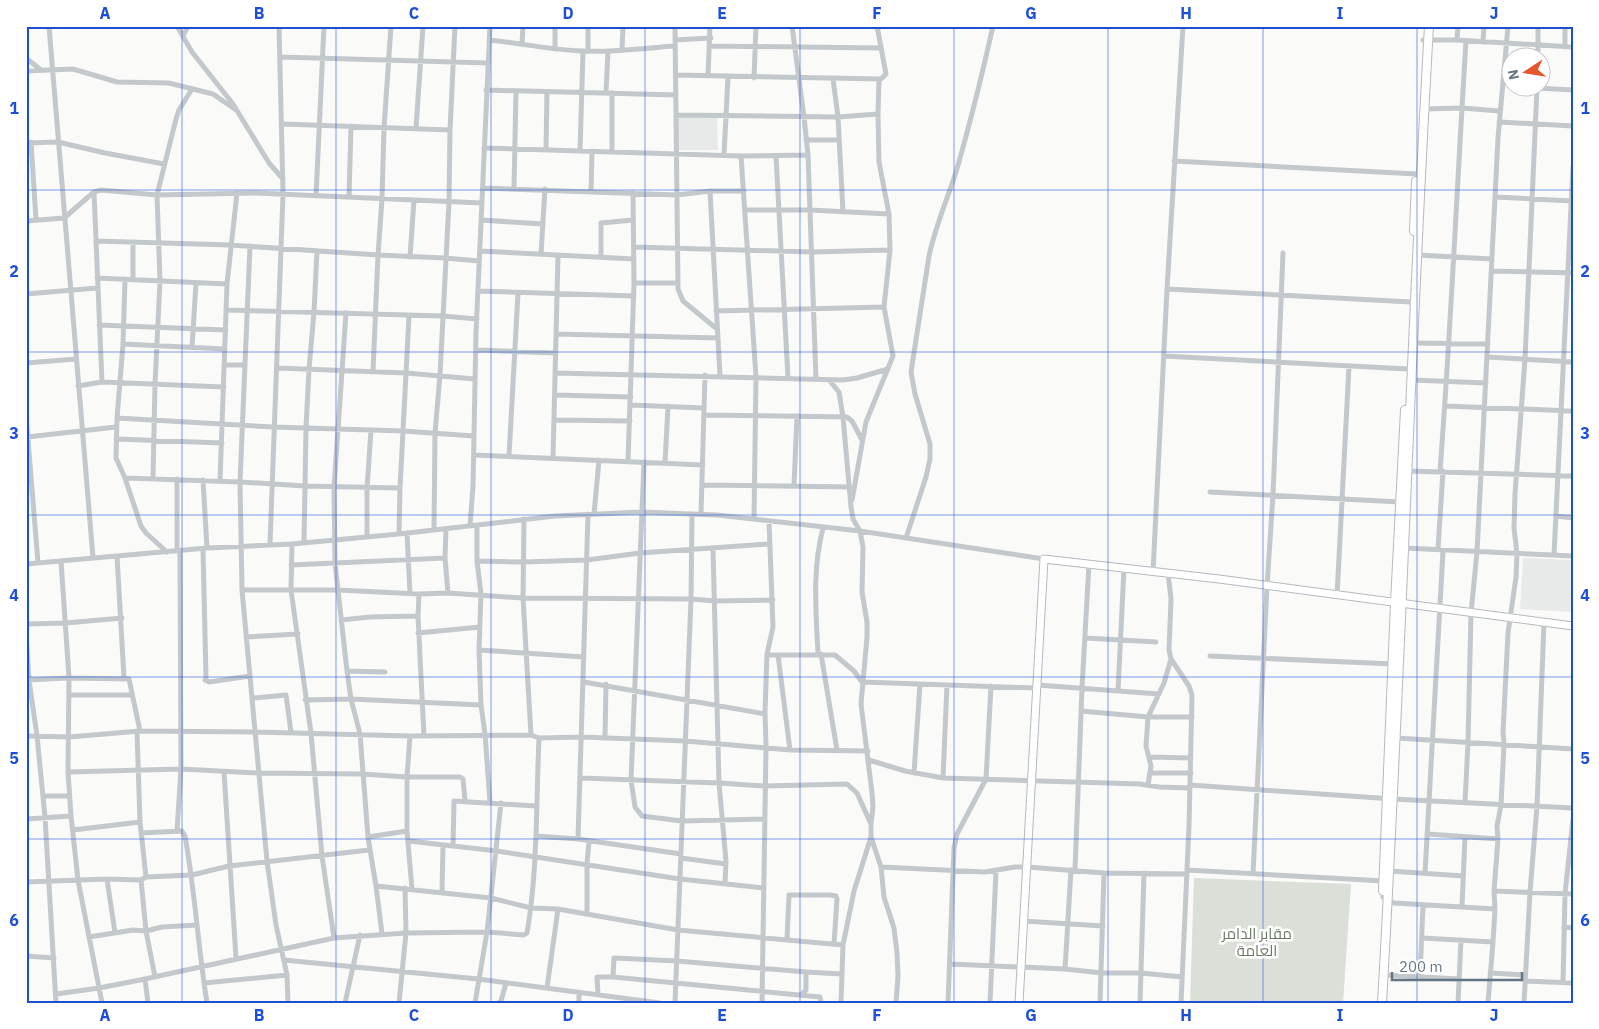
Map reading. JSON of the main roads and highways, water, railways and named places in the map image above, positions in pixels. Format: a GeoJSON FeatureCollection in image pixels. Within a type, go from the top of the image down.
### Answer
{"type":"FeatureCollection","features":[{"type":"Feature","properties":{"kind":"main road"},"geometry":{"type":"LineString","coordinates":[[1378,1003],[1385,898],[1390,871],[1393,664],[1404,548],[1408,471],[1425,109],[1426,41],[1424,26]]}},
{"type":"Feature","properties":{"kind":"main road"},"geometry":{"type":"LineString","coordinates":[[1382,1003],[1384,975],[1384,881],[1396,738],[1400,502],[1417,174],[1426,41],[1429,26]]}},
{"type":"Feature","properties":{"kind":"park label","name":"مقابر الدامر العامة"},"geometry":{"type":"Point","coordinates":[1257,942]}}]}
